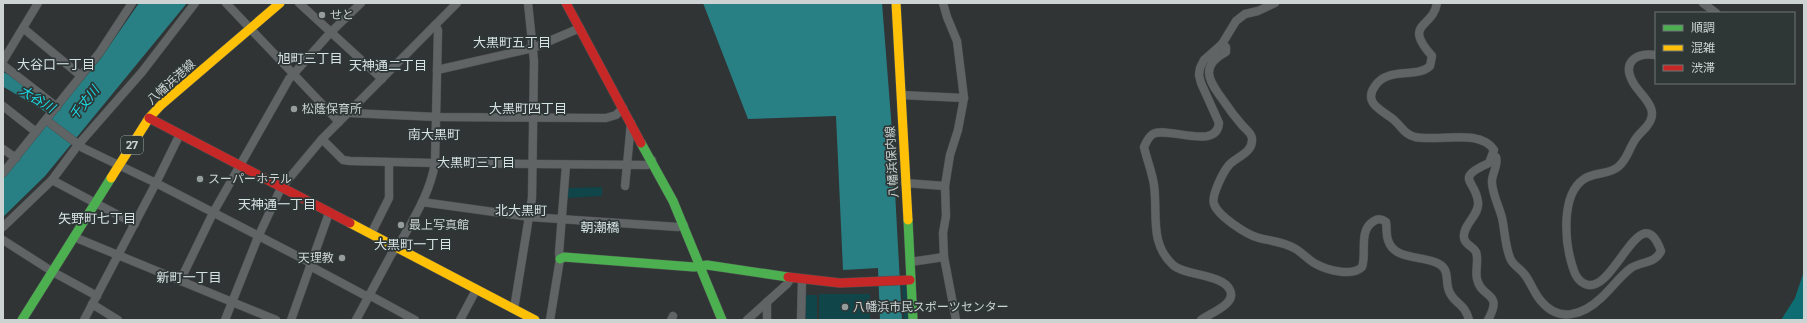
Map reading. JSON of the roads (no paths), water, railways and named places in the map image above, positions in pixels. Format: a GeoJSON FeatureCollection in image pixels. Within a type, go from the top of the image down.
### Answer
{"type":"FeatureCollection","features":[{"type":"Feature","properties":{"kind":"street"},"geometry":{"type":"LineString","coordinates":[[3,61],[38,3]]}},
{"type":"Feature","properties":{"kind":"street"},"geometry":{"type":"LineString","coordinates":[[5,168],[16,158],[36,132],[47,121],[100,52],[132,3]]}},
{"type":"Feature","properties":{"kind":"street"},"geometry":{"type":"LineString","coordinates":[[3,227],[52,180],[77,145],[142,72],[195,3]]}},
{"type":"Feature","properties":{"kind":"street"},"geometry":{"type":"LineString","coordinates":[[226,3],[339,122]]}},
{"type":"Feature","properties":{"kind":"street","name":"八幡浜港線"},"geometry":{"type":"LineString","coordinates":[[22,320],[149,118],[161,105],[280,3]]}},
{"type":"Feature","properties":{"kind":"street"},"geometry":{"type":"LineString","coordinates":[[299,3],[382,79]]}},
{"type":"Feature","properties":{"kind":"street"},"geometry":{"type":"LineString","coordinates":[[180,281],[213,213],[292,74],[330,33],[361,3]]}},
{"type":"Feature","properties":{"kind":"street"},"geometry":{"type":"LineString","coordinates":[[225,320],[258,237],[281,188],[322,139],[350,113],[456,3]]}},
{"type":"Feature","properties":{"kind":"street"},"geometry":{"type":"LineString","coordinates":[[514,309],[532,198],[533,48],[528,3]]}},
{"type":"Feature","properties":{"kind":"street"},"geometry":{"type":"LineString","coordinates":[[566,3],[652,160],[684,225],[722,320]]}},
{"type":"Feature","properties":{"kind":"street","name":"八幡浜保内線"},"geometry":{"type":"LineString","coordinates":[[896,3],[910,262],[906,280],[913,320]]}},
{"type":"Feature","properties":{"kind":"street"},"geometry":{"type":"LineString","coordinates":[[943,3],[947,17],[958,41],[964,98],[958,130],[950,155],[945,186],[946,216],[943,233],[944,257],[956,320]]}},
{"type":"Feature","properties":{"kind":"street"},"geometry":{"type":"LineString","coordinates":[[1201,320],[1227,305],[1231,299],[1231,291],[1228,287],[1215,279],[1184,271],[1174,266],[1158,244],[1154,221],[1154,186],[1144,147],[1146,141],[1153,134],[1161,133],[1200,137],[1209,136],[1216,132],[1219,123],[1199,75],[1200,68],[1204,60],[1222,44],[1236,21],[1245,14],[1258,11],[1275,3]]}},
{"type":"Feature","properties":{"kind":"street"},"geometry":{"type":"LineString","coordinates":[[1437,3],[1435,11],[1420,31],[1419,37],[1420,44],[1432,56],[1430,66],[1421,73],[1398,73],[1381,80],[1372,90],[1372,102],[1375,107],[1395,121],[1407,135],[1432,138],[1474,138],[1484,140],[1491,145],[1494,150],[1493,156],[1489,163],[1472,172],[1470,177],[1469,183],[1478,201],[1478,209],[1464,237],[1466,242],[1474,249],[1477,255],[1477,278],[1480,286],[1490,295],[1494,302],[1494,310],[1488,320]]}},
{"type":"Feature","properties":{"kind":"street"},"geometry":{"type":"LineString","coordinates":[[1703,3],[1715,12]]}},
{"type":"Feature","properties":{"kind":"street"},"geometry":{"type":"LineString","coordinates":[[356,320],[392,253],[397,248],[422,202],[433,175],[437,117],[438,30],[435,26]]}},
{"type":"Feature","properties":{"kind":"street"},"geometry":{"type":"LineString","coordinates":[[23,28],[81,76]]}},
{"type":"Feature","properties":{"kind":"street"},"geometry":{"type":"LineString","coordinates":[[437,70],[533,48],[580,28]]}},
{"type":"Feature","properties":{"kind":"street"},"geometry":{"type":"LineString","coordinates":[[1222,44],[1226,47],[1226,52],[1218,56],[1210,65],[1208,75],[1212,85],[1237,119],[1251,134],[1253,140],[1246,152],[1230,165],[1217,187],[1213,199],[1214,205],[1220,213],[1238,227],[1257,238],[1294,248],[1314,264],[1326,269],[1351,272],[1359,270],[1362,267],[1364,239],[1371,222],[1377,219],[1382,219],[1386,222],[1388,240],[1392,247],[1398,252],[1438,263],[1444,268],[1447,274],[1447,287],[1449,293],[1454,300],[1462,305],[1467,312],[1469,320]]}},
{"type":"Feature","properties":{"kind":"street"},"geometry":{"type":"LineString","coordinates":[[1493,156],[1496,157],[1498,161],[1491,181],[1493,192],[1502,217],[1510,259],[1525,275],[1541,301],[1550,309],[1564,314],[1583,312],[1608,292],[1631,268],[1640,264],[1651,262],[1658,257],[1661,251],[1658,242],[1652,235],[1645,234],[1638,236],[1614,269],[1597,283],[1591,286],[1587,285],[1577,278],[1572,268],[1567,218],[1570,198],[1580,182],[1585,178],[1613,170],[1622,164],[1636,137],[1650,122],[1652,113],[1647,99],[1635,85],[1629,70],[1632,59],[1648,54],[1655,55]]}},
{"type":"Feature","properties":{"kind":"street"},"geometry":{"type":"LineString","coordinates":[[3,66],[57,107]]}},
{"type":"Feature","properties":{"kind":"street"},"geometry":{"type":"LineString","coordinates":[[900,95],[964,98]]}},
{"type":"Feature","properties":{"kind":"street"},"geometry":{"type":"LineString","coordinates":[[3,106],[36,132]]}},
{"type":"Feature","properties":{"kind":"street"},"geometry":{"type":"LineString","coordinates":[[350,113],[437,117],[606,118],[616,114],[623,108]]}},
{"type":"Feature","properties":{"kind":"street"},"geometry":{"type":"LineString","coordinates":[[149,118],[535,320]]}},
{"type":"Feature","properties":{"kind":"street"},"geometry":{"type":"LineString","coordinates":[[47,121],[77,145],[213,213],[415,320]]}},
{"type":"Feature","properties":{"kind":"street"},"geometry":{"type":"LineString","coordinates":[[625,186],[631,122]]}},
{"type":"Feature","properties":{"kind":"street"},"geometry":{"type":"LineString","coordinates":[[84,320],[156,184],[180,134]]}},
{"type":"Feature","properties":{"kind":"street"},"geometry":{"type":"LineString","coordinates":[[322,139],[343,160],[566,165],[647,165],[652,160]]}},
{"type":"Feature","properties":{"kind":"street"},"geometry":{"type":"LineString","coordinates":[[3,149],[16,158]]}},
{"type":"Feature","properties":{"kind":"street"},"geometry":{"type":"LineString","coordinates":[[370,234],[390,198],[389,162]]}},
{"type":"Feature","properties":{"kind":"street"},"geometry":{"type":"LineString","coordinates":[[550,320],[560,259],[566,165]]}},
{"type":"Feature","properties":{"kind":"street"},"geometry":{"type":"LineString","coordinates":[[52,180],[135,224]]}},
{"type":"Feature","properties":{"kind":"street"},"geometry":{"type":"LineString","coordinates":[[905,183],[945,186]]}},
{"type":"Feature","properties":{"kind":"street"},"geometry":{"type":"LineString","coordinates":[[422,202],[530,217],[678,227],[684,225]]}},
{"type":"Feature","properties":{"kind":"street"},"geometry":{"type":"LineString","coordinates":[[291,320],[329,213]]}},
{"type":"Feature","properties":{"kind":"street"},"geometry":{"type":"LineString","coordinates":[[74,237],[276,320]]}},
{"type":"Feature","properties":{"kind":"street"},"geometry":{"type":"LineString","coordinates":[[3,240],[52,272],[96,296]]}},
{"type":"Feature","properties":{"kind":"street"},"geometry":{"type":"LineString","coordinates":[[560,259],[564,257],[694,267],[707,265],[802,280],[840,283],[906,280]]}},
{"type":"Feature","properties":{"kind":"street"},"geometry":{"type":"LineString","coordinates":[[910,262],[944,257]]}},
{"type":"Feature","properties":{"kind":"street"},"geometry":{"type":"LineString","coordinates":[[747,320],[768,302],[791,278]]}},
{"type":"Feature","properties":{"kind":"street"},"geometry":{"type":"LineString","coordinates":[[801,320],[802,280]]}},
{"type":"Feature","properties":{"kind":"street"},"geometry":{"type":"LineString","coordinates":[[460,320],[476,290]]}},
{"type":"Feature","properties":{"kind":"street"},"geometry":{"type":"LineString","coordinates":[[767,320],[768,302]]}},
{"type":"Feature","properties":{"kind":"street"},"geometry":{"type":"LineString","coordinates":[[92,304],[118,320]]}},
{"type":"Feature","properties":{"kind":"water","name":"千丈川"},"geometry":{"type":"Polygon","coordinates":[[[139,3],[187,3],[45,176],[3,217],[3,177],[101,58],[139,3]]]}},
{"type":"Feature","properties":{"kind":"water"},"geometry":{"type":"Polygon","coordinates":[[[703,3],[882,3],[891,118],[902,320],[880,320],[878,268],[843,270],[836,116],[748,119],[703,3]]]}},
{"type":"Feature","properties":{"kind":"waterway","name":"大谷川"},"geometry":{"type":"LineString","coordinates":[[3,79],[65,116]]}},
{"type":"Feature","properties":{"kind":"place","name":"せと"},"geometry":{"type":"Point","coordinates":[322,15]}},
{"type":"Feature","properties":{"kind":"place","name":"松蔭保育所"},"geometry":{"type":"Point","coordinates":[294,109]}},
{"type":"Feature","properties":{"kind":"place","name":"スーパーホテル"},"geometry":{"type":"Point","coordinates":[200,179]}},
{"type":"Feature","properties":{"kind":"place","name":"最上写真館"},"geometry":{"type":"Point","coordinates":[401,225]}},
{"type":"Feature","properties":{"kind":"place","name":"天理教"},"geometry":{"type":"Point","coordinates":[342,258]}},
{"type":"Feature","properties":{"kind":"place","name":"八幡浜市民スポーツセンター"},"geometry":{"type":"Point","coordinates":[845,307]}},
{"type":"Feature","properties":{"kind":"district","name":"大黒町五丁目"},"geometry":{"type":"Point","coordinates":[512,42]}},
{"type":"Feature","properties":{"kind":"district","name":"旭町三丁目"},"geometry":{"type":"Point","coordinates":[310,58]}},
{"type":"Feature","properties":{"kind":"district","name":"大谷口一丁目"},"geometry":{"type":"Point","coordinates":[56,64]}},
{"type":"Feature","properties":{"kind":"district","name":"天神通二丁目"},"geometry":{"type":"Point","coordinates":[388,65]}},
{"type":"Feature","properties":{"kind":"district","name":"大黒町四丁目"},"geometry":{"type":"Point","coordinates":[528,108]}},
{"type":"Feature","properties":{"kind":"district","name":"南大黒町"},"geometry":{"type":"Point","coordinates":[434,134]}},
{"type":"Feature","properties":{"kind":"district","name":"大黒町三丁目"},"geometry":{"type":"Point","coordinates":[476,162]}},
{"type":"Feature","properties":{"kind":"district","name":"天神通一丁目"},"geometry":{"type":"Point","coordinates":[277,204]}},
{"type":"Feature","properties":{"kind":"district","name":"北大黒町"},"geometry":{"type":"Point","coordinates":[521,210]}},
{"type":"Feature","properties":{"kind":"district","name":"矢野町七丁目"},"geometry":{"type":"Point","coordinates":[97,218]}},
{"type":"Feature","properties":{"kind":"district","name":"朝潮橋"},"geometry":{"type":"Point","coordinates":[600,227]}},
{"type":"Feature","properties":{"kind":"district","name":"大黒町一丁目"},"geometry":{"type":"Point","coordinates":[413,244]}},
{"type":"Feature","properties":{"kind":"district","name":"新町一丁目"},"geometry":{"type":"Point","coordinates":[189,277]}}]}
